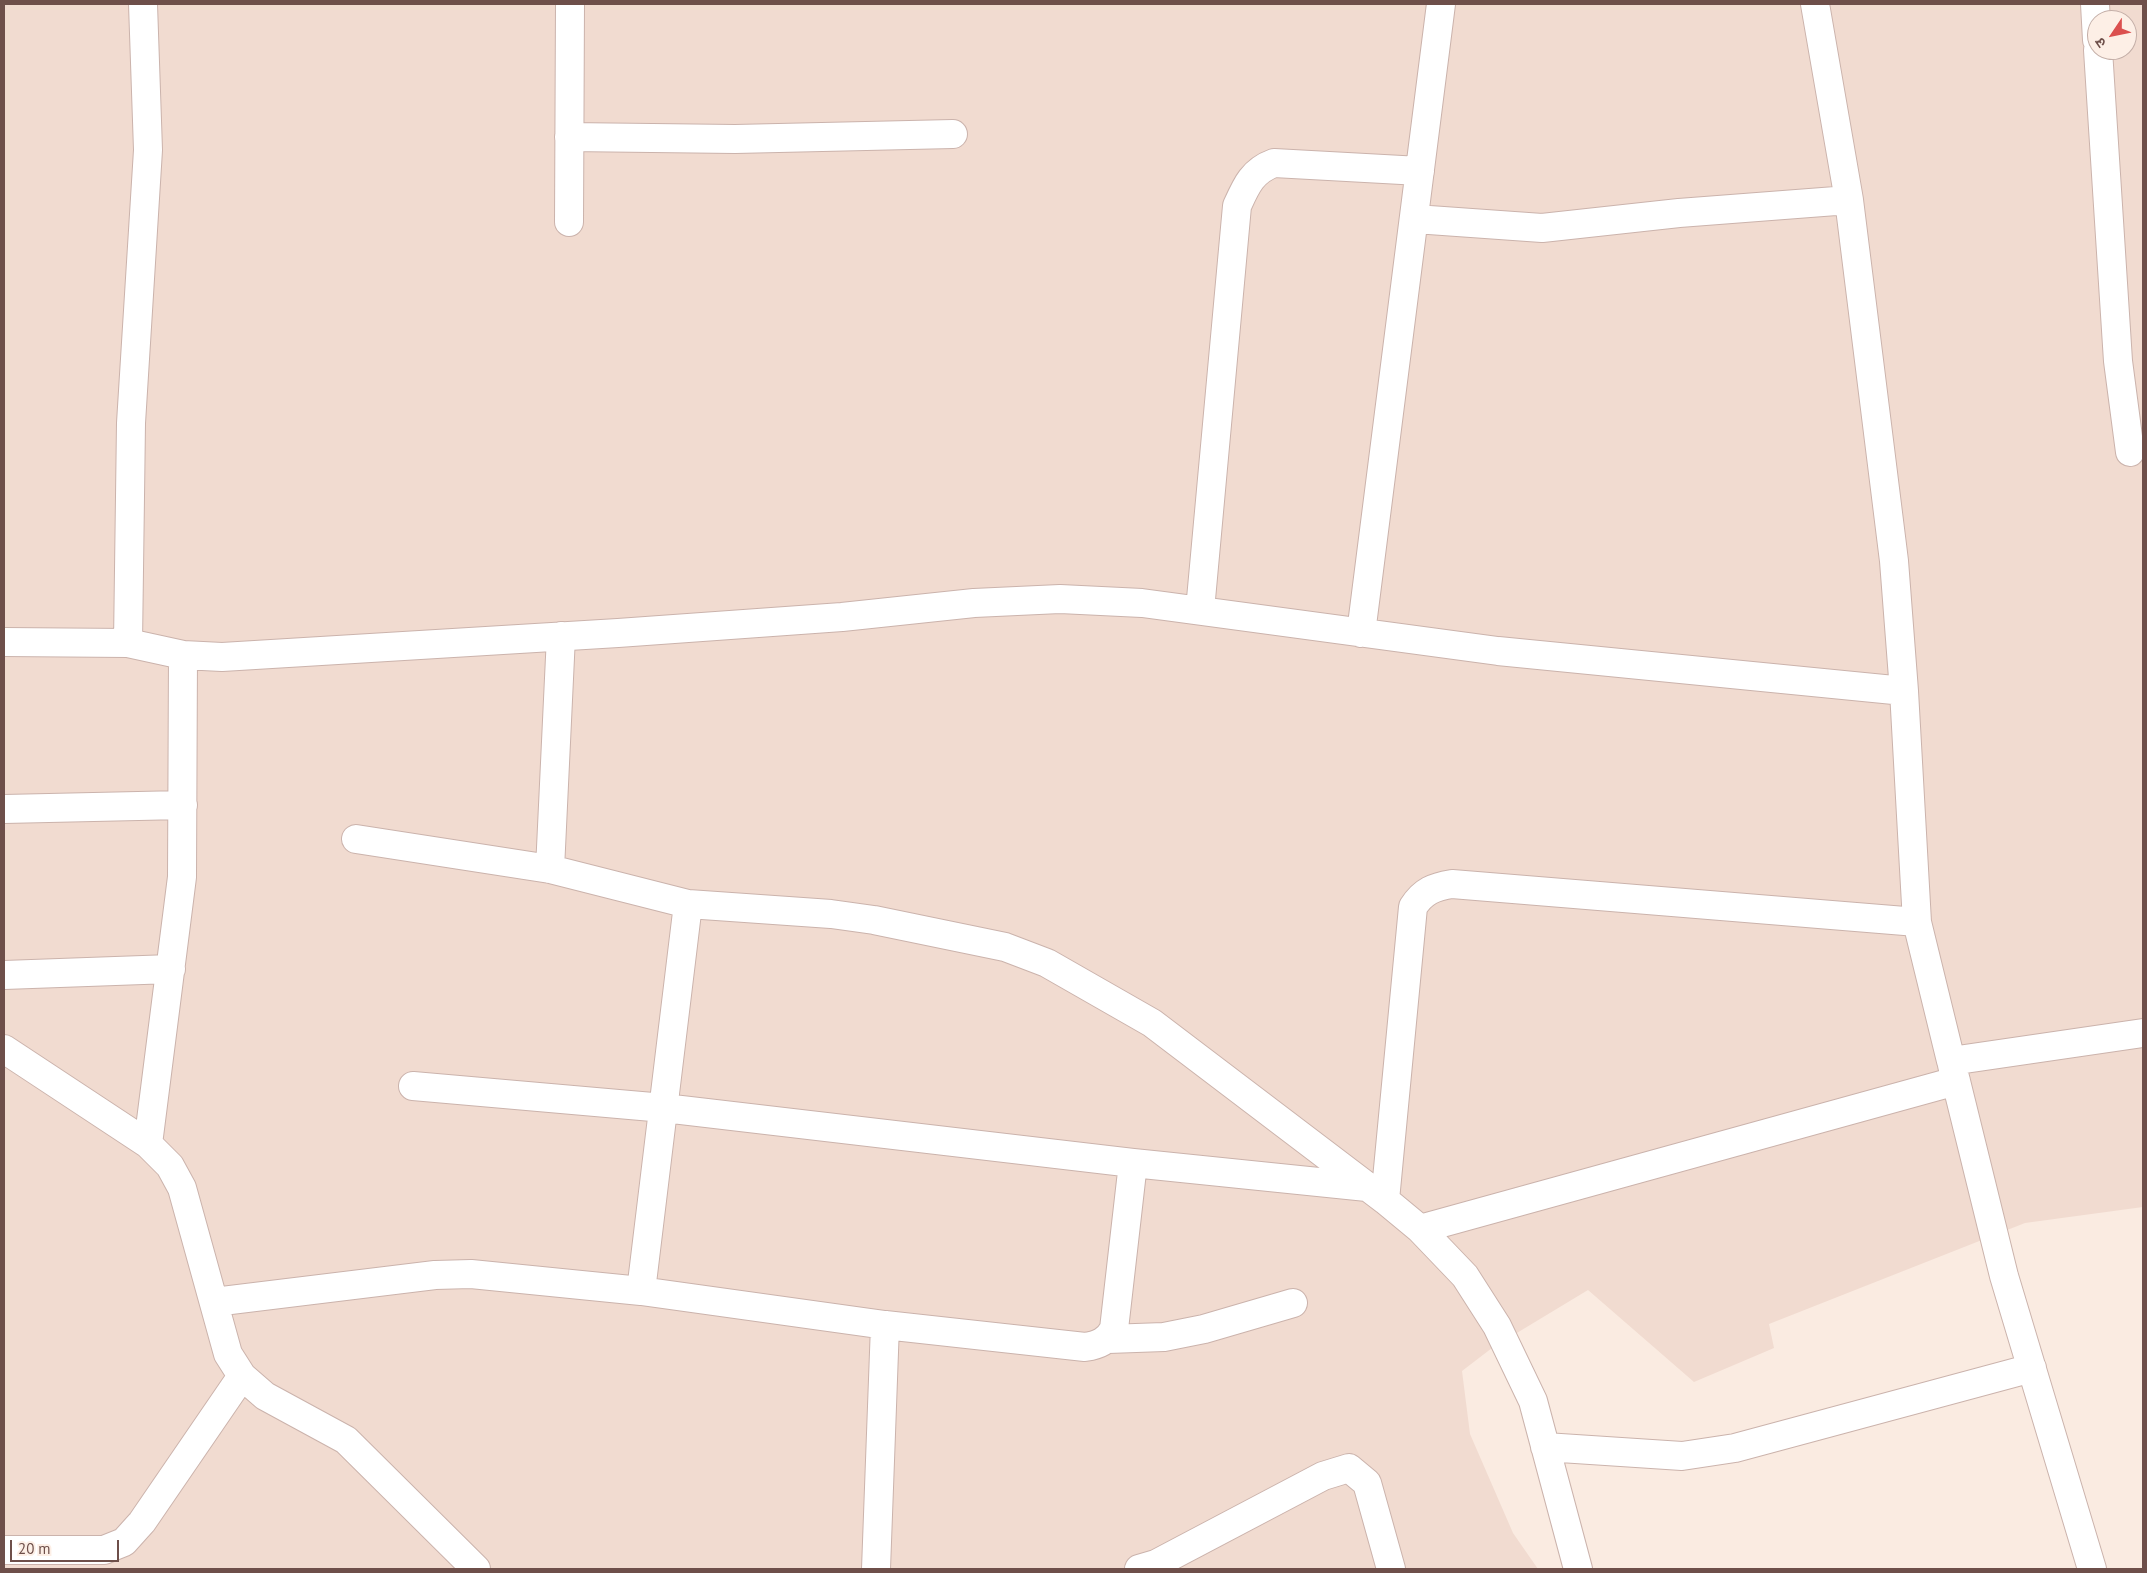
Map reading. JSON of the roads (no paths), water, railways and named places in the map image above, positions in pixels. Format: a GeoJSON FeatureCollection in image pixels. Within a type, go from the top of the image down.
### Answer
{"type":"FeatureCollection","features":[{"type":"Feature","properties":{"kind":"street"},"geometry":{"type":"LineString","coordinates":[[128,643],[132,424],[148,150],[143,4]]}},
{"type":"Feature","properties":{"kind":"street"},"geometry":{"type":"LineString","coordinates":[[569,222],[570,4]]}},
{"type":"Feature","properties":{"kind":"street"},"geometry":{"type":"LineString","coordinates":[[1361,633],[1441,4]]}},
{"type":"Feature","properties":{"kind":"street"},"geometry":{"type":"LineString","coordinates":[[1815,4],[1849,200],[1894,561],[1904,692],[1911,846],[1917,922],[2004,1276],[2092,1569]]}},
{"type":"Feature","properties":{"kind":"street"},"geometry":{"type":"LineString","coordinates":[[2099,60],[2118,361],[2130,452]]}},
{"type":"Feature","properties":{"kind":"street"},"geometry":{"type":"LineString","coordinates":[[569,137],[735,139],[953,134]]}},
{"type":"Feature","properties":{"kind":"street"},"geometry":{"type":"LineString","coordinates":[[1200,610],[1236,206],[1248,180],[1262,167],[1274,163],[1420,171]]}},
{"type":"Feature","properties":{"kind":"street"},"geometry":{"type":"LineString","coordinates":[[1415,219],[1542,228],[1679,213],[1849,200]]}},
{"type":"Feature","properties":{"kind":"street"},"geometry":{"type":"LineString","coordinates":[[4,642],[128,643],[183,655],[222,657],[842,617],[974,603],[1041,600],[1142,603],[1498,650],[1904,692]]}},
{"type":"Feature","properties":{"kind":"street"},"geometry":{"type":"LineString","coordinates":[[550,869],[561,636]]}},
{"type":"Feature","properties":{"kind":"street"},"geometry":{"type":"LineString","coordinates":[[148,1144],[182,877],[183,655]]}},
{"type":"Feature","properties":{"kind":"street"},"geometry":{"type":"LineString","coordinates":[[4,809],[183,805]]}},
{"type":"Feature","properties":{"kind":"street"},"geometry":{"type":"LineString","coordinates":[[356,839],[550,869],[688,904],[831,914],[874,920],[1005,947],[1047,962],[1152,1023],[1420,1229],[1465,1276],[1497,1326],[1533,1401],[1578,1569]]}},
{"type":"Feature","properties":{"kind":"street"},"geometry":{"type":"LineString","coordinates":[[1376,1194],[1413,907],[1420,895],[1436,887],[1452,884],[1917,922]]}},
{"type":"Feature","properties":{"kind":"street"},"geometry":{"type":"LineString","coordinates":[[642,1292],[688,904]]}},
{"type":"Feature","properties":{"kind":"street"},"geometry":{"type":"LineString","coordinates":[[4,975],[171,969]]}},
{"type":"Feature","properties":{"kind":"street"},"geometry":{"type":"LineString","coordinates":[[1420,1229],[1954,1071],[2143,1033]]}},
{"type":"Feature","properties":{"kind":"street"},"geometry":{"type":"LineString","coordinates":[[4,1049],[148,1144],[170,1166],[182,1188],[228,1354],[242,1376],[265,1396],[346,1440],[476,1569]]}},
{"type":"Feature","properties":{"kind":"street"},"geometry":{"type":"LineString","coordinates":[[413,1086],[664,1108],[1133,1162],[1376,1194]]}},
{"type":"Feature","properties":{"kind":"street"},"geometry":{"type":"LineString","coordinates":[[1108,1339],[1114,1329],[1133,1162]]}},
{"type":"Feature","properties":{"kind":"street"},"geometry":{"type":"LineString","coordinates":[[214,1302],[435,1275],[471,1274],[642,1292],[885,1325],[1085,1347],[1096,1346],[1108,1339],[1164,1337],[1204,1330],[1293,1303]]}},
{"type":"Feature","properties":{"kind":"street"},"geometry":{"type":"LineString","coordinates":[[876,1569],[885,1325]]}},
{"type":"Feature","properties":{"kind":"street"},"geometry":{"type":"LineString","coordinates":[[1545,1447],[1682,1456],[1735,1448],[2032,1368]]}},
{"type":"Feature","properties":{"kind":"street"},"geometry":{"type":"LineString","coordinates":[[4,1550],[104,1550],[124,1542],[142,1522],[242,1376]]}},
{"type":"Feature","properties":{"kind":"street"},"geometry":{"type":"LineString","coordinates":[[1139,1569],[1156,1564],[1324,1476],[1349,1468],[1367,1483],[1391,1569]]}}]}
